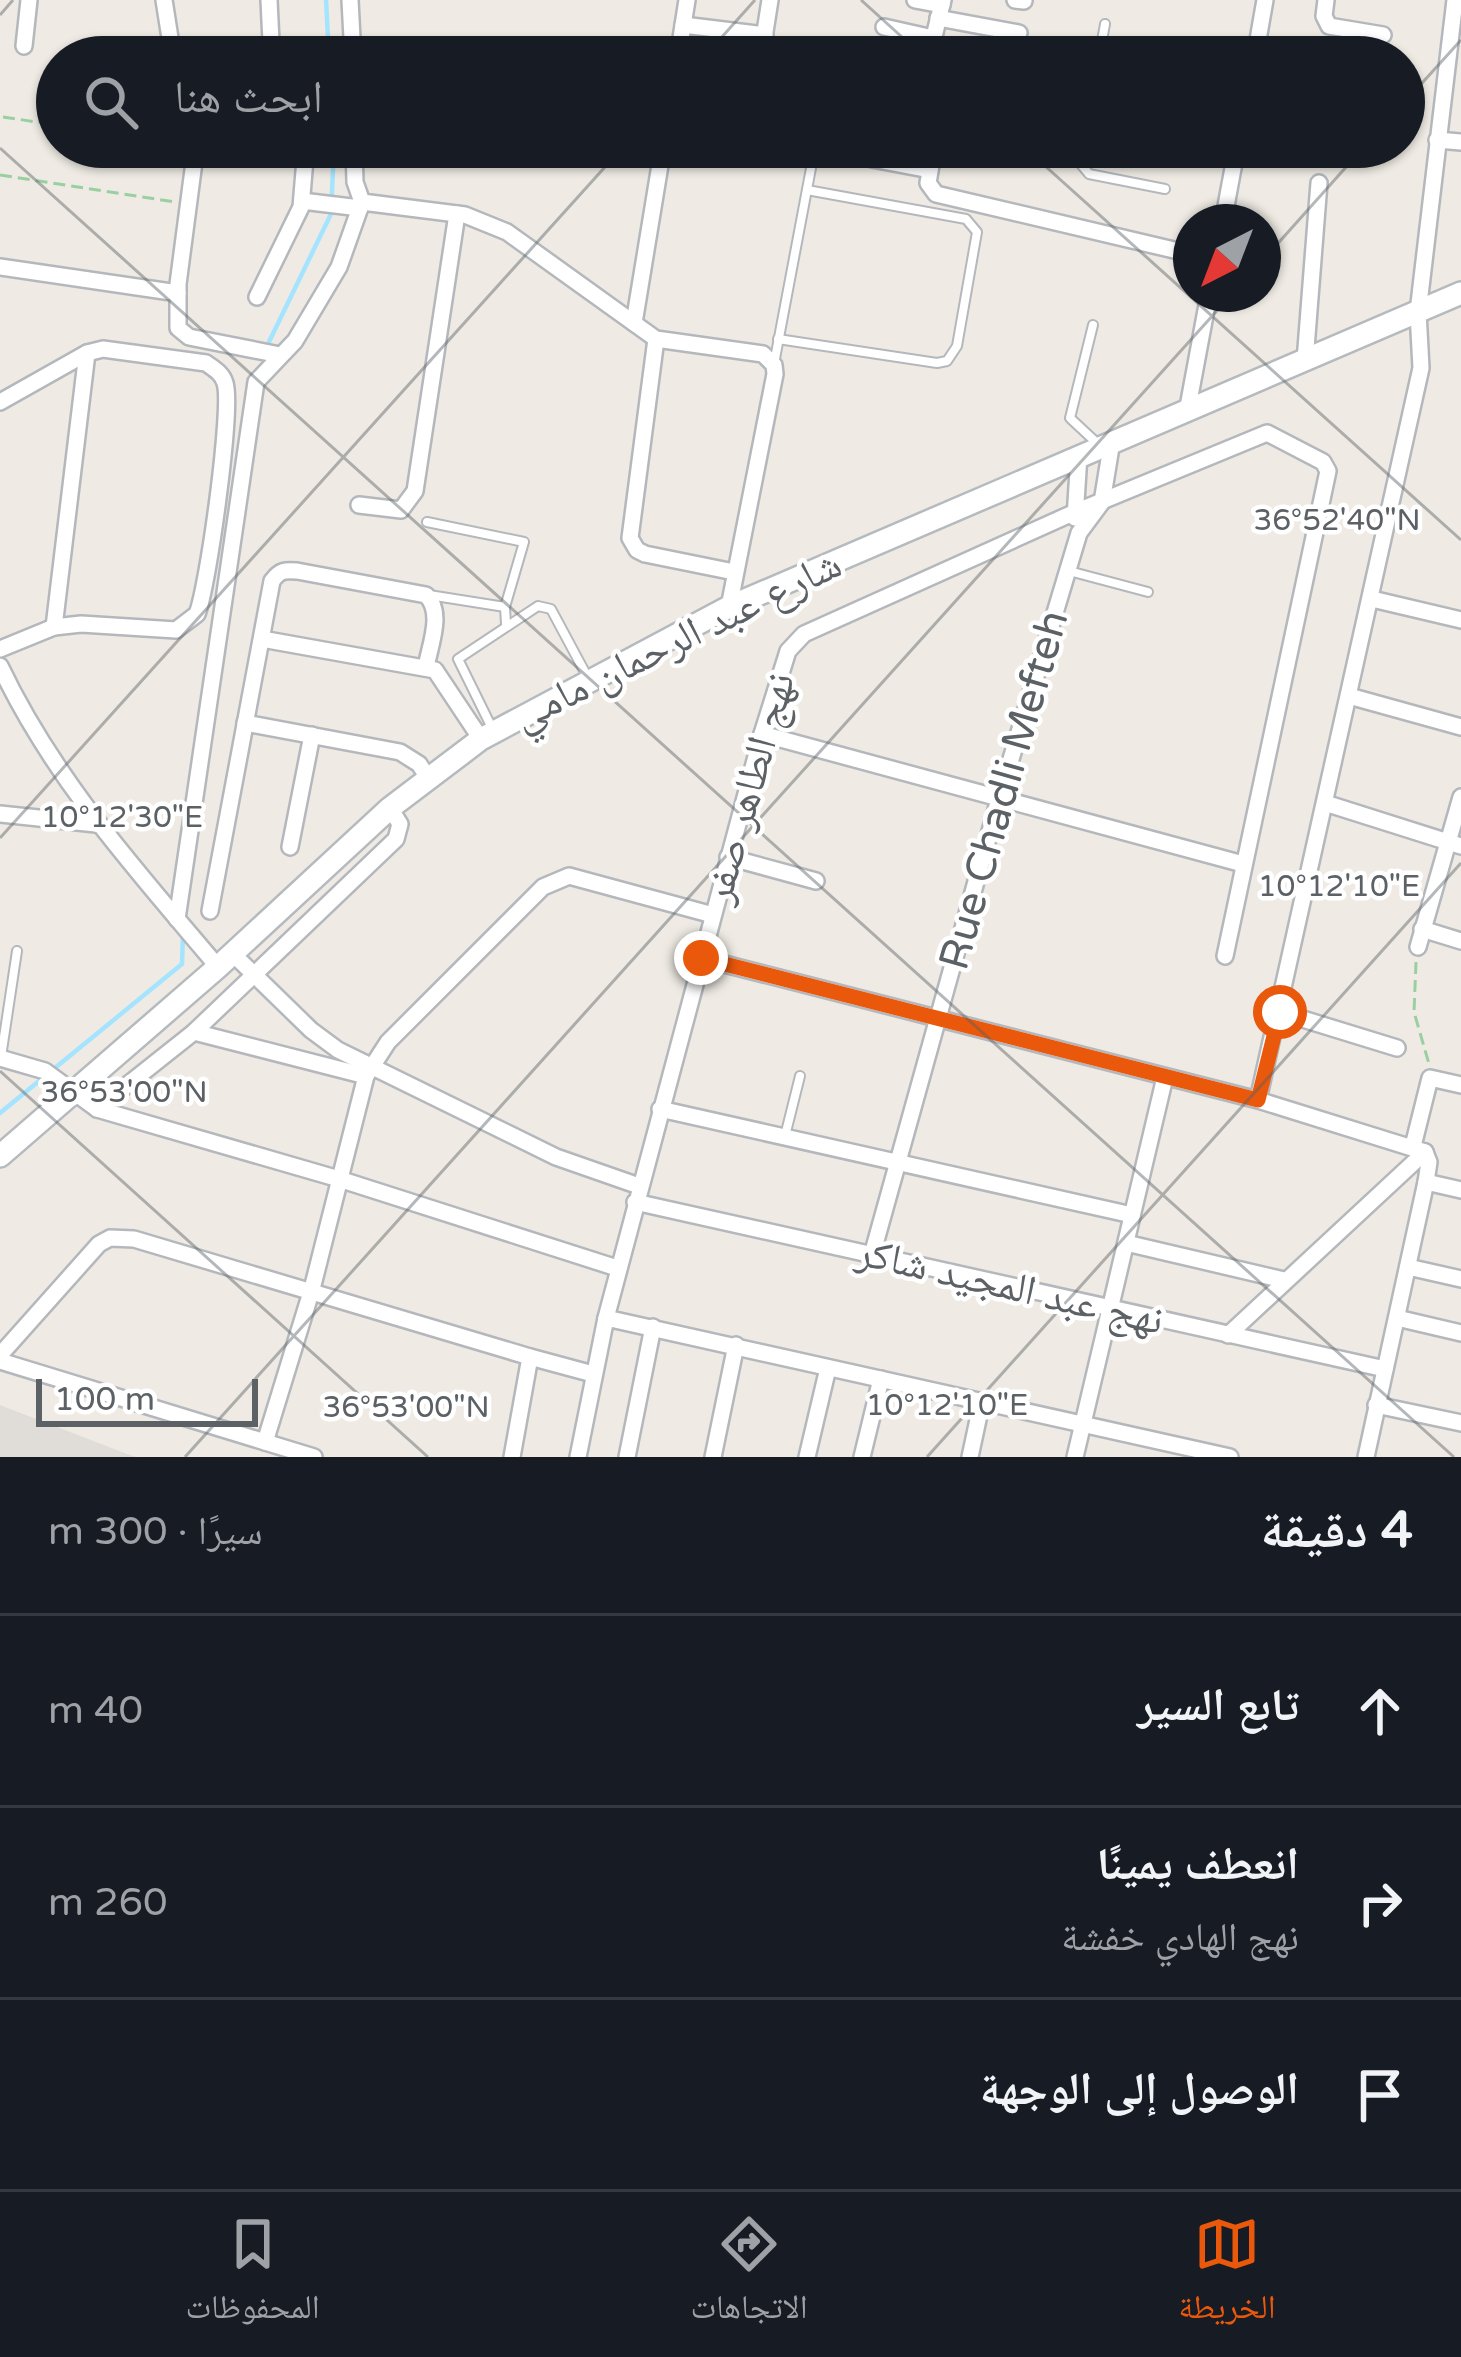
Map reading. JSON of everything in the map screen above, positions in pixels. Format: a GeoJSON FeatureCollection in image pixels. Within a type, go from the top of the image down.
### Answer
{"type":"FeatureCollection","features":[{"type":"Feature","properties":{"kind":"street"},"geometry":{"type":"LineString","coordinates":[[24,46],[29,0]]}},
{"type":"Feature","properties":{"kind":"street"},"geometry":{"type":"LineString","coordinates":[[164,0],[169,36]]}},
{"type":"Feature","properties":{"kind":"street"},"geometry":{"type":"LineString","coordinates":[[269,0],[272,36]]}},
{"type":"Feature","properties":{"kind":"street"},"geometry":{"type":"LineString","coordinates":[[350,0],[351,36]]}},
{"type":"Feature","properties":{"kind":"street"},"geometry":{"type":"LineString","coordinates":[[681,36],[688,0]]}},
{"type":"Feature","properties":{"kind":"street"},"geometry":{"type":"LineString","coordinates":[[683,26],[765,35],[770,0]]}},
{"type":"Feature","properties":{"kind":"street"},"geometry":{"type":"LineString","coordinates":[[915,0],[1019,33]]}},
{"type":"Feature","properties":{"kind":"street"},"geometry":{"type":"LineString","coordinates":[[1259,36],[1265,0]]}},
{"type":"Feature","properties":{"kind":"street"},"geometry":{"type":"LineString","coordinates":[[1326,0],[1324,16],[1329,26],[1383,35]]}},
{"type":"Feature","properties":{"kind":"street"},"geometry":{"type":"LineString","coordinates":[[1258,1100],[1421,368],[1418,312],[1455,0]]}},
{"type":"Feature","properties":{"kind":"street"},"geometry":{"type":"LineString","coordinates":[[884,27],[902,36]]}},
{"type":"Feature","properties":{"kind":"street"},"geometry":{"type":"LineString","coordinates":[[1436,140],[1461,142]]}},
{"type":"Feature","properties":{"kind":"street"},"geometry":{"type":"LineString","coordinates":[[193,168],[178,328],[189,337],[280,355]]}},
{"type":"Feature","properties":{"kind":"street"},"geometry":{"type":"LineString","coordinates":[[257,297],[296,222],[304,168]]}},
{"type":"Feature","properties":{"kind":"street"},"geometry":{"type":"LineString","coordinates":[[177,919],[256,382],[295,341],[339,267],[361,205],[355,168]]}},
{"type":"Feature","properties":{"kind":"street"},"geometry":{"type":"LineString","coordinates":[[634,323],[660,168]]}},
{"type":"Feature","properties":{"kind":"street"},"geometry":{"type":"LineString","coordinates":[[918,168],[930,170],[928,184],[937,194],[1173,250]]}},
{"type":"Feature","properties":{"kind":"street"},"geometry":{"type":"LineString","coordinates":[[1226,204],[1233,168]]}},
{"type":"Feature","properties":{"kind":"street"},"geometry":{"type":"LineString","coordinates":[[1305,361],[1319,183]]}},
{"type":"Feature","properties":{"kind":"street"},"geometry":{"type":"LineString","coordinates":[[302,201],[457,214],[507,232],[656,339],[763,355],[774,365],[776,374],[728,607]]}},
{"type":"Feature","properties":{"kind":"street"},"geometry":{"type":"LineString","coordinates":[[359,505],[401,510],[415,491],[457,214]]}},
{"type":"Feature","properties":{"kind":"street"},"geometry":{"type":"LineString","coordinates":[[0,267],[178,293]]}},
{"type":"Feature","properties":{"kind":"street","name":"شارع عبد الرحمان مامي"},"geometry":{"type":"LineString","coordinates":[[0,1156],[427,776],[487,735],[728,607],[1461,293]]}},
{"type":"Feature","properties":{"kind":"street"},"geometry":{"type":"LineString","coordinates":[[1187,412],[1206,312]]}},
{"type":"Feature","properties":{"kind":"street"},"geometry":{"type":"LineString","coordinates":[[656,339],[630,538],[645,554],[734,572]]}},
{"type":"Feature","properties":{"kind":"street"},"geometry":{"type":"LineString","coordinates":[[0,402],[87,353],[119,351],[206,363],[220,372],[227,386],[202,602],[187,624],[176,630],[81,624],[53,627],[0,649]]}},
{"type":"Feature","properties":{"kind":"street"},"geometry":{"type":"LineString","coordinates":[[53,627],[87,353]]}},
{"type":"Feature","properties":{"kind":"street","name":"نهج الطاهر صفر"},"geometry":{"type":"LineString","coordinates":[[578,1457],[617,1268],[728,857],[788,651],[804,634],[1256,435],[1273,435],[1323,462],[1328,471],[1243,864]]}},
{"type":"Feature","properties":{"kind":"street"},"geometry":{"type":"LineString","coordinates":[[1079,532],[1102,502],[1106,443]]}},
{"type":"Feature","properties":{"kind":"street"},"geometry":{"type":"LineString","coordinates":[[1078,455],[1073,513],[1079,532]]}},
{"type":"Feature","properties":{"kind":"street","name":"Rue Chadli Mefteh"},"geometry":{"type":"LineString","coordinates":[[872,1255],[1079,532]]}},
{"type":"Feature","properties":{"kind":"street"},"geometry":{"type":"LineString","coordinates":[[210,911],[272,581],[285,569],[426,595],[436,613],[426,667]]}},
{"type":"Feature","properties":{"kind":"street"},"geometry":{"type":"LineString","coordinates":[[1372,599],[1461,620]]}},
{"type":"Feature","properties":{"kind":"street"},"geometry":{"type":"LineString","coordinates":[[262,639],[426,667],[441,675],[487,735]]}},
{"type":"Feature","properties":{"kind":"street"},"geometry":{"type":"LineString","coordinates":[[0,668],[40,744],[97,824],[177,919],[225,960],[254,975],[323,1040],[368,1071]]}},
{"type":"Feature","properties":{"kind":"street"},"geometry":{"type":"LineString","coordinates":[[1349,696],[1461,728]]}},
{"type":"Feature","properties":{"kind":"street"},"geometry":{"type":"LineString","coordinates":[[244,723],[400,752],[427,776]]}},
{"type":"Feature","properties":{"kind":"street"},"geometry":{"type":"LineString","coordinates":[[762,734],[1243,864],[1226,956]]}},
{"type":"Feature","properties":{"kind":"street"},"geometry":{"type":"LineString","coordinates":[[290,847],[312,736]]}},
{"type":"Feature","properties":{"kind":"street"},"geometry":{"type":"LineString","coordinates":[[1461,797],[1454,844],[1420,938],[1461,941]]}},
{"type":"Feature","properties":{"kind":"street"},"geometry":{"type":"LineString","coordinates":[[1325,803],[1454,844]]}},
{"type":"Feature","properties":{"kind":"street"},"geometry":{"type":"LineString","coordinates":[[97,1109],[194,1032],[396,839],[400,824],[390,808]]}},
{"type":"Feature","properties":{"kind":"street"},"geometry":{"type":"LineString","coordinates":[[0,814],[97,824]]}},
{"type":"Feature","properties":{"kind":"street"},"geometry":{"type":"LineString","coordinates":[[728,857],[816,881]]}},
{"type":"Feature","properties":{"kind":"street"},"geometry":{"type":"LineString","coordinates":[[262,1450],[311,1289],[368,1071],[388,1042],[543,887],[558,878],[569,876],[713,915]]}},
{"type":"Feature","properties":{"kind":"street"},"geometry":{"type":"LineString","coordinates":[[701,958],[1258,1100],[1419,1149],[1429,1162],[1426,1182],[1366,1457]]}},
{"type":"Feature","properties":{"kind":"street"},"geometry":{"type":"LineString","coordinates":[[1280,1012],[1397,1048]]}},
{"type":"Feature","properties":{"kind":"street"},"geometry":{"type":"LineString","coordinates":[[194,1032],[368,1071]]}},
{"type":"Feature","properties":{"kind":"street"},"geometry":{"type":"LineString","coordinates":[[0,1058],[45,1071],[97,1109],[339,1179],[617,1268]]}},
{"type":"Feature","properties":{"kind":"street","name":"نهج عبد المجيد شاكر"},"geometry":{"type":"LineString","coordinates":[[368,1071],[637,1194],[872,1255],[1385,1369]]}},
{"type":"Feature","properties":{"kind":"street"},"geometry":{"type":"LineString","coordinates":[[1075,1457],[1166,1077]]}},
{"type":"Feature","properties":{"kind":"street"},"geometry":{"type":"LineString","coordinates":[[1228,1335],[1419,1149],[1430,1078],[1461,1085]]}},
{"type":"Feature","properties":{"kind":"street"},"geometry":{"type":"LineString","coordinates":[[660,1109],[1132,1215]]}},
{"type":"Feature","properties":{"kind":"street"},"geometry":{"type":"LineString","coordinates":[[1426,1182],[1461,1190]]}},
{"type":"Feature","properties":{"kind":"street"},"geometry":{"type":"LineString","coordinates":[[314,1457],[262,1450],[0,1358],[90,1252],[110,1238],[134,1239],[593,1374]]}},
{"type":"Feature","properties":{"kind":"street"},"geometry":{"type":"LineString","coordinates":[[1126,1243],[1284,1280]]}},
{"type":"Feature","properties":{"kind":"street"},"geometry":{"type":"LineString","coordinates":[[1408,1267],[1461,1279]]}},
{"type":"Feature","properties":{"kind":"street"},"geometry":{"type":"LineString","coordinates":[[608,1310],[653,1327],[1082,1424],[1184,1452],[1230,1457]]}},
{"type":"Feature","properties":{"kind":"street"},"geometry":{"type":"LineString","coordinates":[[1397,1318],[1461,1333]]}},
{"type":"Feature","properties":{"kind":"street"},"geometry":{"type":"LineString","coordinates":[[627,1457],[653,1327]]}},
{"type":"Feature","properties":{"kind":"street"},"geometry":{"type":"LineString","coordinates":[[713,1457],[736,1345]]}},
{"type":"Feature","properties":{"kind":"street"},"geometry":{"type":"LineString","coordinates":[[512,1457],[530,1357]]}},
{"type":"Feature","properties":{"kind":"street"},"geometry":{"type":"LineString","coordinates":[[807,1457],[828,1367]]}},
{"type":"Feature","properties":{"kind":"street"},"geometry":{"type":"LineString","coordinates":[[862,1457],[881,1379]]}},
{"type":"Feature","properties":{"kind":"street"},"geometry":{"type":"LineString","coordinates":[[970,1457],[982,1401]]}},
{"type":"Feature","properties":{"kind":"street"},"geometry":{"type":"LineString","coordinates":[[1376,1405],[1461,1424]]}},
{"type":"Feature","properties":{"kind":"lane"},"geometry":{"type":"LineString","coordinates":[[1103,36],[1105,24]]}},
{"type":"Feature","properties":{"kind":"lane"},"geometry":{"type":"LineString","coordinates":[[774,365],[810,168]]}},
{"type":"Feature","properties":{"kind":"lane"},"geometry":{"type":"LineString","coordinates":[[1084,168],[1089,174],[1165,189]]}},
{"type":"Feature","properties":{"kind":"lane"},"geometry":{"type":"LineString","coordinates":[[778,339],[937,363],[947,361],[957,346],[977,232],[974,224],[806,190]]}},
{"type":"Feature","properties":{"kind":"lane"},"geometry":{"type":"LineString","coordinates":[[1093,325],[1070,418],[1106,443]]}},
{"type":"Feature","properties":{"kind":"lane"},"geometry":{"type":"LineString","coordinates":[[427,522],[524,542],[505,607],[506,624]]}},
{"type":"Feature","properties":{"kind":"lane"},"geometry":{"type":"LineString","coordinates":[[1068,571],[1148,592]]}},
{"type":"Feature","properties":{"kind":"lane"},"geometry":{"type":"LineString","coordinates":[[426,595],[505,607]]}},
{"type":"Feature","properties":{"kind":"lane"},"geometry":{"type":"LineString","coordinates":[[487,735],[458,659],[506,624],[545,605],[589,679]]}},
{"type":"Feature","properties":{"kind":"lane"},"geometry":{"type":"LineString","coordinates":[[0,1058],[17,951]]}},
{"type":"Feature","properties":{"kind":"lane"},"geometry":{"type":"LineString","coordinates":[[784,1137],[800,1076]]}},
{"type":"Feature","properties":{"kind":"path"},"geometry":{"type":"LineString","coordinates":[[3,117],[36,122]]}},
{"type":"Feature","properties":{"kind":"path"},"geometry":{"type":"LineString","coordinates":[[0,175],[188,204]]}},
{"type":"Feature","properties":{"kind":"path"},"geometry":{"type":"LineString","coordinates":[[1420,938],[1414,1012],[1428,1050],[1430,1078]]}},
{"type":"Feature","properties":{"kind":"shaded area"},"geometry":{"type":"Polygon","coordinates":[[[0,1405],[130,1455],[137,1457],[0,1457],[0,1405]]]}},
{"type":"Feature","properties":{"kind":"waterway"},"geometry":{"type":"LineString","coordinates":[[326,0],[328,36]]}},
{"type":"Feature","properties":{"kind":"waterway"},"geometry":{"type":"LineString","coordinates":[[266,348],[331,214],[333,168]]}},
{"type":"Feature","properties":{"kind":"waterway"},"geometry":{"type":"LineString","coordinates":[[0,1113],[182,964],[183,935]]}},
{"type":"Feature","properties":{"kind":"route"},"geometry":{"type":"LineString","coordinates":[[701,958],[1258,1100],[1280,1012]]}}]}
